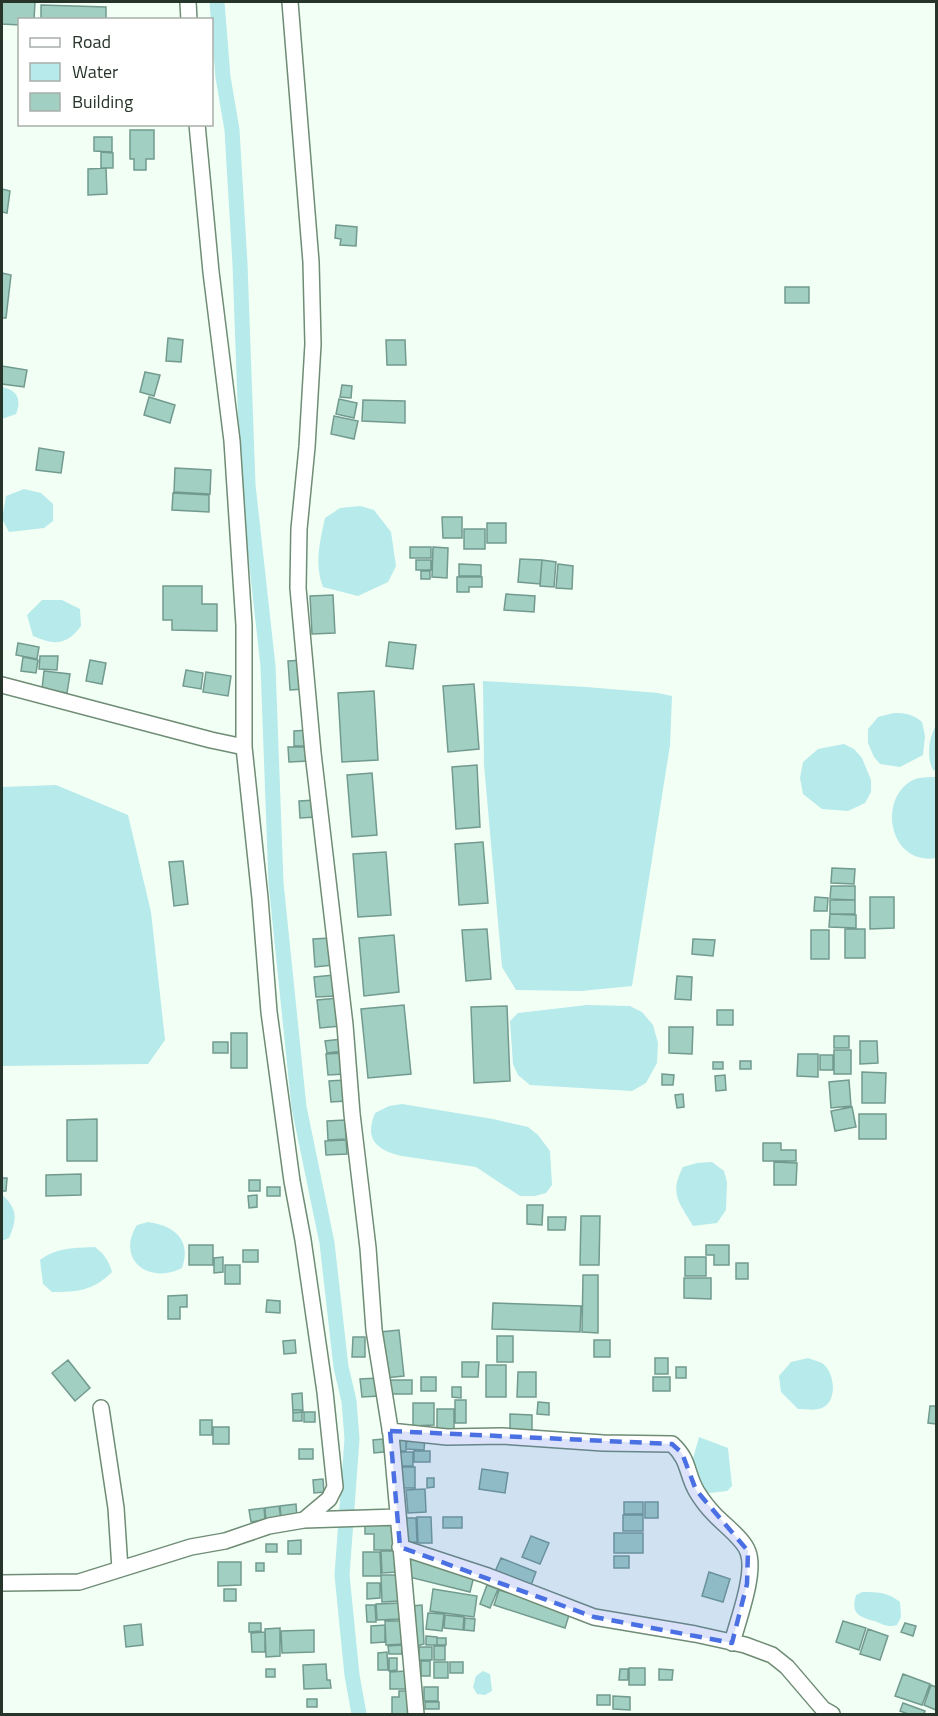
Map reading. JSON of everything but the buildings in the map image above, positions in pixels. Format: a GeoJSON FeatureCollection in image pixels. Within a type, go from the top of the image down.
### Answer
{"type":"FeatureCollection","features":[{"type":"Feature","properties":{"kind":"street"},"geometry":{"type":"LineString","coordinates":[[188,2],[189,18]]}},
{"type":"Feature","properties":{"kind":"street"},"geometry":{"type":"LineString","coordinates":[[290,2],[311,262],[313,344],[308,438],[299,530],[298,588],[313,753],[368,1248],[374,1330],[390,1431],[416,1714]]}},
{"type":"Feature","properties":{"kind":"street"},"geometry":{"type":"LineString","coordinates":[[197,126],[211,272],[232,441],[244,625],[244,747],[278,1088],[327,1402],[335,1487],[329,1499],[304,1520]]}},
{"type":"Feature","properties":{"kind":"street"},"geometry":{"type":"LineString","coordinates":[[2,686],[244,747]]}},
{"type":"Feature","properties":{"kind":"street"},"geometry":{"type":"LineString","coordinates":[[101,1408],[116,1508],[120,1569]]}},
{"type":"Feature","properties":{"kind":"street"},"geometry":{"type":"LineString","coordinates":[[390,1431],[447,1437],[502,1436],[603,1443],[672,1444],[682,1453],[696,1490],[712,1513],[731,1530],[748,1551],[750,1568],[732,1642]]}},
{"type":"Feature","properties":{"kind":"street"},"geometry":{"type":"LineString","coordinates":[[2,1583],[79,1582],[191,1547],[225,1541],[269,1526],[304,1520],[398,1517]]}},
{"type":"Feature","properties":{"kind":"street"},"geometry":{"type":"LineString","coordinates":[[400,1547],[485,1575],[594,1617],[645,1624],[732,1642],[772,1655],[787,1667],[823,1709],[832,1714]]}},
{"type":"Feature","properties":{"kind":"highlighted area"},"geometry":{"type":"Polygon","coordinates":[[[390,1431],[672,1444],[682,1453],[696,1490],[748,1551],[747,1584],[732,1643],[594,1617],[400,1547],[390,1431]]]}},
{"type":"Feature","properties":{"kind":"water"},"geometry":{"type":"Polygon","coordinates":[[[2,387],[15,393],[18,404],[16,414],[2,419],[2,387]]]}},
{"type":"Feature","properties":{"kind":"water"},"geometry":{"type":"Polygon","coordinates":[[[24,489],[41,493],[53,504],[53,521],[44,528],[9,532],[2,519],[6,496],[24,489]]]}},
{"type":"Feature","properties":{"kind":"water"},"geometry":{"type":"Polygon","coordinates":[[[360,506],[374,510],[391,532],[396,566],[388,582],[358,596],[323,587],[318,562],[325,518],[340,508],[360,506]]]}},
{"type":"Feature","properties":{"kind":"water"},"geometry":{"type":"Polygon","coordinates":[[[42,600],[62,600],[80,609],[81,626],[70,637],[59,642],[33,636],[27,615],[42,600]]]}},
{"type":"Feature","properties":{"kind":"water"},"geometry":{"type":"Polygon","coordinates":[[[483,681],[586,687],[672,696],[670,745],[632,986],[581,991],[516,990],[502,967],[484,765],[483,681]]]}},
{"type":"Feature","properties":{"kind":"water"},"geometry":{"type":"Polygon","coordinates":[[[894,713],[909,714],[919,719],[922,722],[925,736],[923,755],[900,767],[880,764],[868,743],[868,729],[878,717],[894,713]]]}},
{"type":"Feature","properties":{"kind":"water"},"geometry":{"type":"Polygon","coordinates":[[[936,725],[936,771],[931,765],[929,753],[930,741],[936,725]]]}},
{"type":"Feature","properties":{"kind":"water"},"geometry":{"type":"Polygon","coordinates":[[[844,744],[854,749],[862,758],[871,780],[871,792],[865,803],[848,811],[822,809],[803,794],[800,778],[803,762],[818,749],[844,744]]]}},
{"type":"Feature","properties":{"kind":"water"},"geometry":{"type":"Polygon","coordinates":[[[936,777],[936,858],[920,858],[908,852],[899,842],[893,829],[892,815],[895,801],[902,789],[915,779],[936,777]]]}},
{"type":"Feature","properties":{"kind":"water"},"geometry":{"type":"Polygon","coordinates":[[[56,785],[128,815],[151,912],[165,1040],[148,1064],[2,1066],[2,787],[56,785]]]}},
{"type":"Feature","properties":{"kind":"water"},"geometry":{"type":"Polygon","coordinates":[[[587,1005],[630,1006],[642,1012],[653,1025],[658,1043],[657,1063],[646,1083],[632,1091],[530,1085],[518,1075],[513,1064],[510,1021],[518,1013],[587,1005]]]}},
{"type":"Feature","properties":{"kind":"water"},"geometry":{"type":"Polygon","coordinates":[[[402,1104],[528,1127],[538,1135],[550,1151],[552,1185],[546,1193],[520,1196],[476,1167],[402,1156],[386,1151],[372,1137],[372,1122],[375,1113],[389,1106],[402,1104]]]}},
{"type":"Feature","properties":{"kind":"water"},"geometry":{"type":"Polygon","coordinates":[[[712,1162],[724,1171],[727,1182],[726,1210],[717,1223],[693,1226],[676,1191],[679,1176],[683,1167],[712,1162]]]}},
{"type":"Feature","properties":{"kind":"water"},"geometry":{"type":"Polygon","coordinates":[[[2,1195],[11,1205],[15,1220],[9,1238],[2,1241],[2,1195]]]}},
{"type":"Feature","properties":{"kind":"water"},"geometry":{"type":"Polygon","coordinates":[[[148,1222],[166,1227],[179,1236],[185,1249],[182,1268],[170,1272],[148,1271],[139,1266],[133,1258],[130,1249],[131,1238],[137,1225],[148,1222]]]}},
{"type":"Feature","properties":{"kind":"water"},"geometry":{"type":"Polygon","coordinates":[[[95,1247],[106,1258],[112,1272],[98,1283],[69,1292],[52,1292],[43,1284],[40,1260],[60,1250],[95,1247]]]}},
{"type":"Feature","properties":{"kind":"water"},"geometry":{"type":"Polygon","coordinates":[[[808,1358],[826,1367],[833,1386],[831,1399],[827,1404],[813,1410],[798,1409],[781,1392],[779,1376],[791,1362],[808,1358]]]}},
{"type":"Feature","properties":{"kind":"water"},"geometry":{"type":"Polygon","coordinates":[[[699,1437],[728,1448],[732,1486],[727,1491],[709,1493],[702,1488],[692,1462],[699,1437]]]}},
{"type":"Feature","properties":{"kind":"water"},"geometry":{"type":"Polygon","coordinates":[[[862,1592],[887,1594],[900,1602],[901,1617],[897,1625],[885,1625],[857,1613],[854,1606],[856,1595],[862,1592]]]}},
{"type":"Feature","properties":{"kind":"water"},"geometry":{"type":"Polygon","coordinates":[[[483,1671],[490,1674],[492,1691],[485,1695],[477,1694],[473,1687],[476,1676],[483,1671]]]}},
{"type":"Feature","properties":{"kind":"waterway"},"geometry":{"type":"LineString","coordinates":[[217,2],[223,77],[232,130],[240,264],[248,485],[268,666],[276,883],[299,1107],[327,1243],[341,1367],[349,1401],[352,1439],[342,1575],[352,1675],[359,1714]]}}]}
